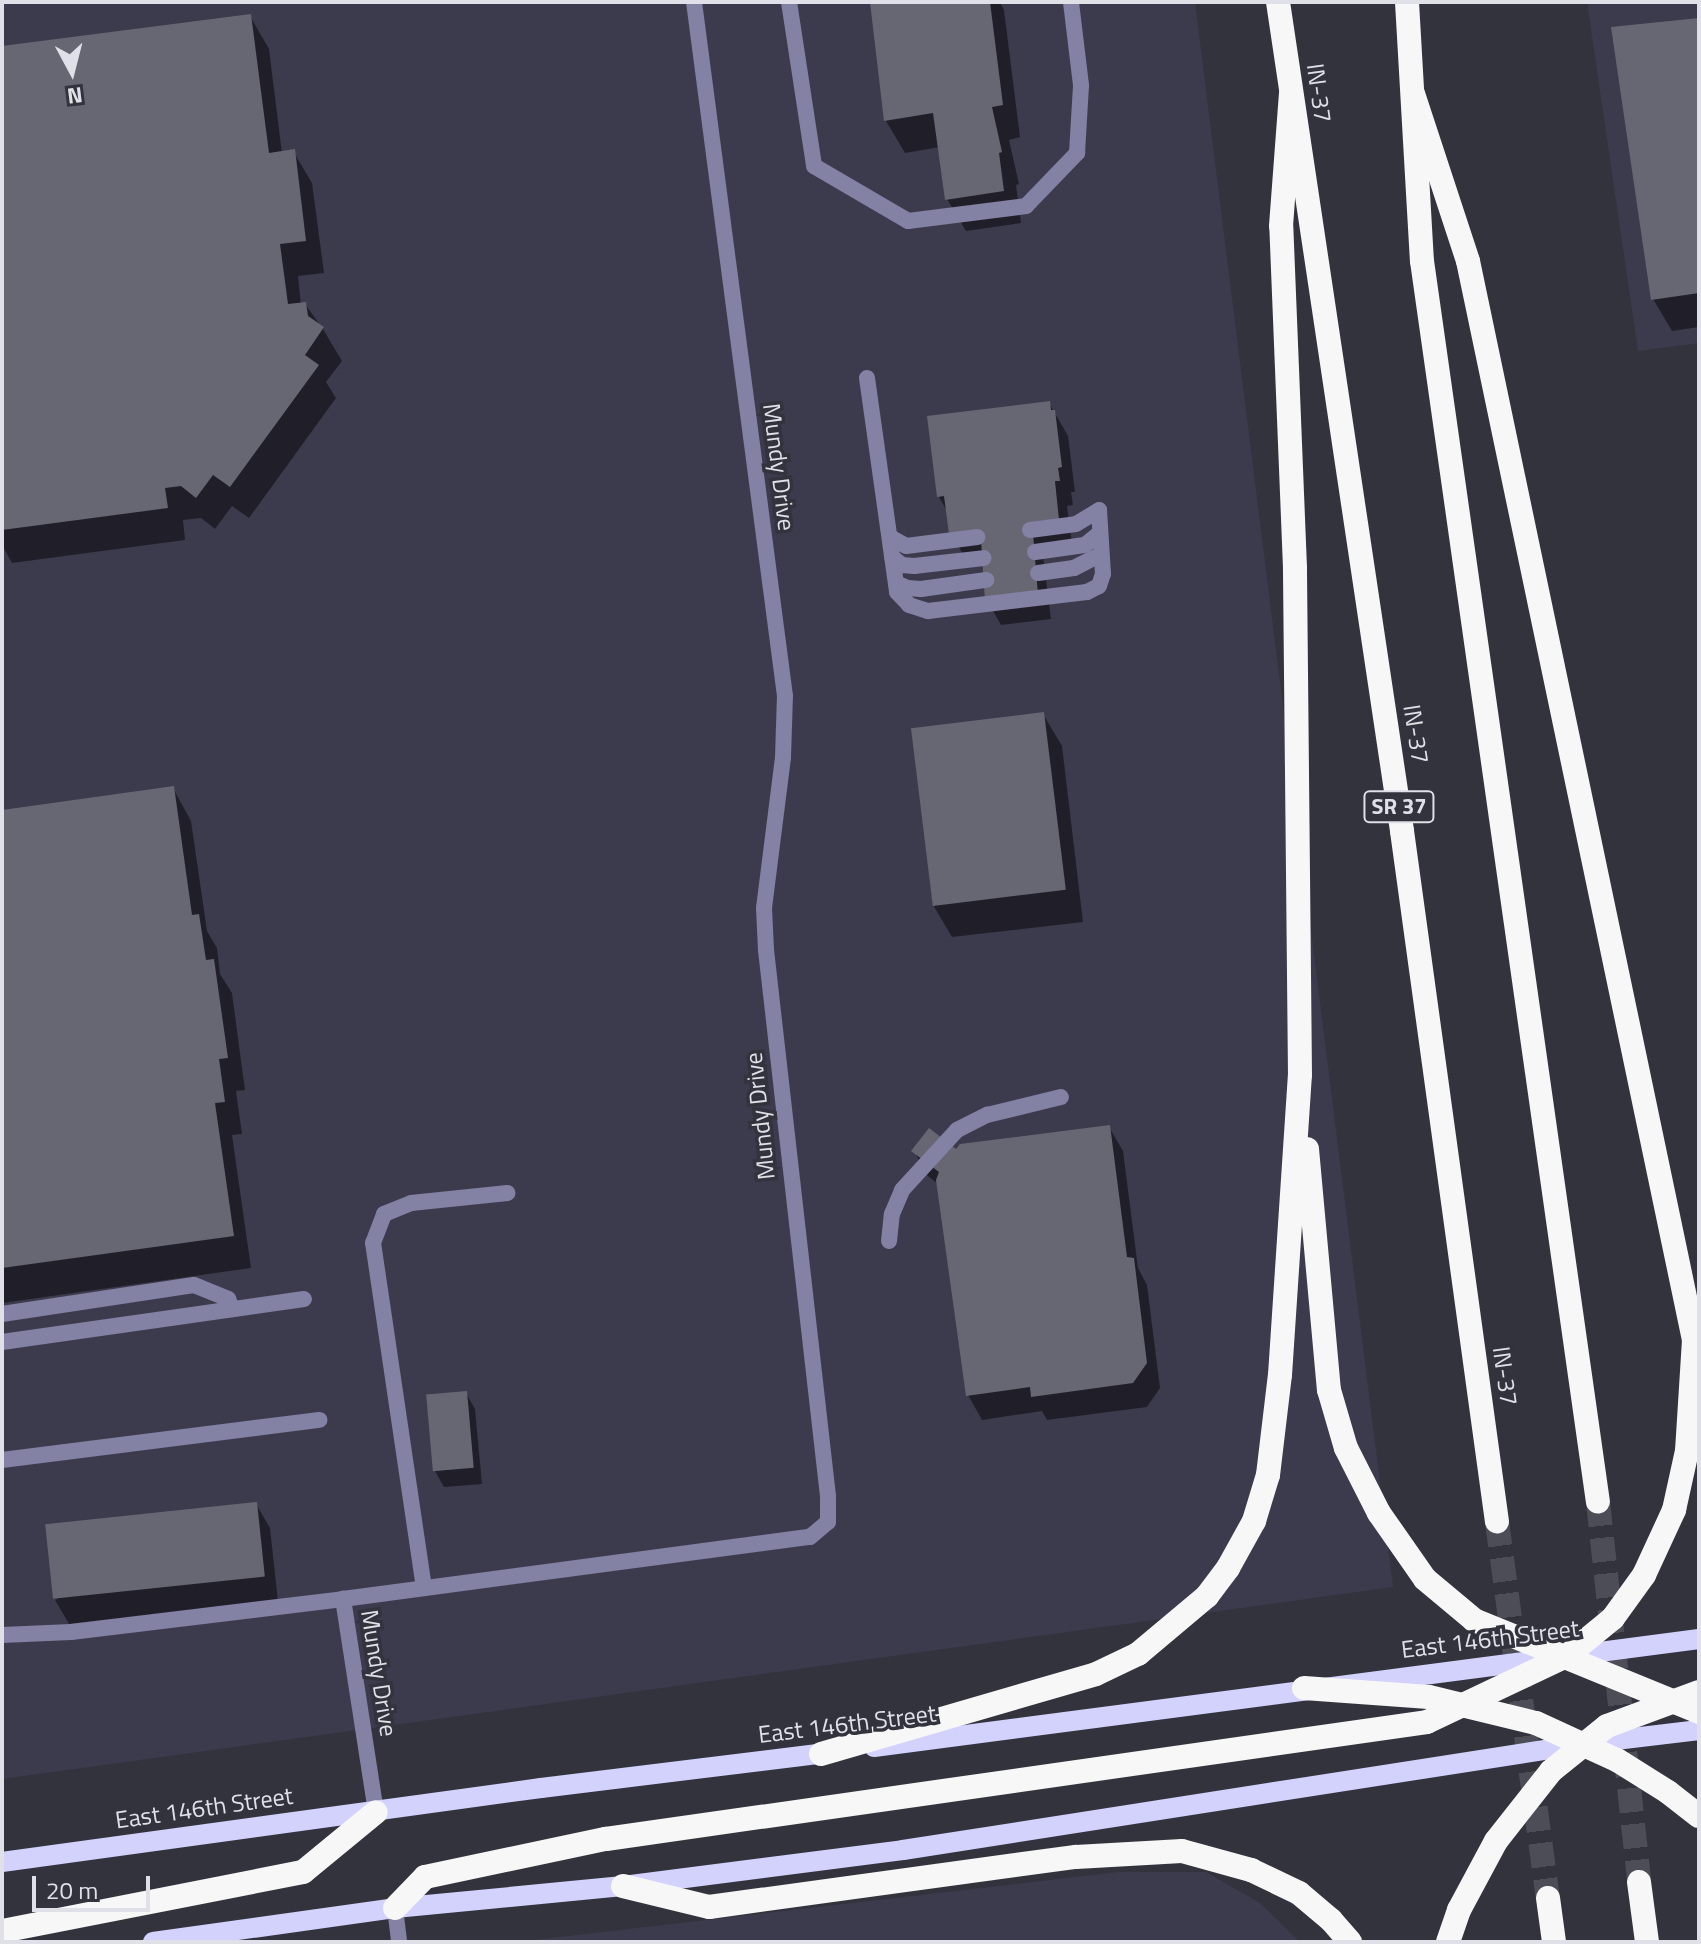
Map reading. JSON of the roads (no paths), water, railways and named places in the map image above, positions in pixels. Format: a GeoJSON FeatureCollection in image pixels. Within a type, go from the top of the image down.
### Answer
{"type":"FeatureCollection","features":[{"type":"Feature","properties":{"kind":"highway","name":"IN-37"},"geometry":{"type":"LineString","coordinates":[[1278,2],[1402,831],[1497,1522]]}},
{"type":"Feature","properties":{"kind":"highway"},"geometry":{"type":"LineString","coordinates":[[1407,2],[1422,261],[1598,1502]]}},
{"type":"Feature","properties":{"kind":"highway"},"geometry":{"type":"LineString","coordinates":[[821,1754],[1096,1674],[1138,1654],[1207,1596],[1228,1568],[1254,1521],[1268,1475],[1280,1375],[1300,1075],[1295,568],[1281,226],[1291,94]]}},
{"type":"Feature","properties":{"kind":"highway"},"geometry":{"type":"LineString","coordinates":[[395,1908],[425,1877],[606,1839],[1427,1722],[1466,1707],[1568,1655],[1613,1618],[1644,1575],[1674,1510],[1687,1451],[1697,1344],[1468,261],[1413,94]]}},
{"type":"Feature","properties":{"kind":"highway"},"geometry":{"type":"LineString","coordinates":[[1300,1075],[1329,1390],[1346,1448],[1379,1513],[1425,1579],[1474,1620],[1568,1655],[1699,1712]]}},
{"type":"Feature","properties":{"kind":"highway"},"geometry":{"type":"LineString","coordinates":[[1304,1688],[1429,1697],[1536,1723],[1582,1744],[1668,1792],[1699,1816]]}},
{"type":"Feature","properties":{"kind":"highway"},"geometry":{"type":"LineString","coordinates":[[1448,1942],[1459,1910],[1507,1824],[1551,1771],[1607,1726],[1699,1692]]}},
{"type":"Feature","properties":{"kind":"highway"},"geometry":{"type":"LineString","coordinates":[[2,1931],[303,1872],[376,1812]]}},
{"type":"Feature","properties":{"kind":"highway"},"geometry":{"type":"LineString","coordinates":[[623,1886],[709,1907],[1076,1857],[1182,1851],[1251,1870],[1299,1893],[1331,1920],[1350,1942]]}},
{"type":"Feature","properties":{"kind":"highway"},"geometry":{"type":"LineString","coordinates":[[1639,1882],[1647,1942]]}},
{"type":"Feature","properties":{"kind":"highway"},"geometry":{"type":"LineString","coordinates":[[1548,1898],[1554,1942]]}},
{"type":"Feature","properties":{"kind":"main road","name":"East 146th Street"},"geometry":{"type":"LineString","coordinates":[[2,1862],[1304,1688],[1699,1639]]}},
{"type":"Feature","properties":{"kind":"main road"},"geometry":{"type":"LineString","coordinates":[[153,1942],[395,1908],[623,1886],[918,1848],[1582,1744],[1699,1730]]}},
{"type":"Feature","properties":{"kind":"street","name":"Mundy Drive"},"geometry":{"type":"LineString","coordinates":[[376,1812],[343,1599],[810,1537],[828,1522],[828,1496],[766,950],[764,908],[783,758],[785,696],[694,2]]}},
{"type":"Feature","properties":{"kind":"street"},"geometry":{"type":"LineString","coordinates":[[789,2],[814,166],[908,221],[1026,206],[1077,153],[1081,85],[1071,2]]}},
{"type":"Feature","properties":{"kind":"street"},"geometry":{"type":"LineString","coordinates":[[867,378],[892,557],[901,599],[928,611],[1087,592],[1099,586],[1099,510],[1076,524],[1030,530]]}},
{"type":"Feature","properties":{"kind":"street"},"geometry":{"type":"LineString","coordinates":[[1035,552],[1085,545],[1100,533]]}},
{"type":"Feature","properties":{"kind":"street"},"geometry":{"type":"LineString","coordinates":[[890,537],[906,546],[977,537]]}},
{"type":"Feature","properties":{"kind":"street"},"geometry":{"type":"LineString","coordinates":[[1038,573],[1074,568],[1101,554]]}},
{"type":"Feature","properties":{"kind":"street"},"geometry":{"type":"LineString","coordinates":[[892,557],[902,565],[914,566],[984,558]]}},
{"type":"Feature","properties":{"kind":"street"},"geometry":{"type":"LineString","coordinates":[[896,583],[921,589],[986,580]]}},
{"type":"Feature","properties":{"kind":"street"},"geometry":{"type":"LineString","coordinates":[[889,1241],[892,1214],[902,1190],[957,1130],[987,1115],[1061,1097]]}},
{"type":"Feature","properties":{"kind":"street"},"geometry":{"type":"LineString","coordinates":[[424,1588],[373,1243],[384,1214],[411,1203],[507,1193]]}},
{"type":"Feature","properties":{"kind":"street"},"geometry":{"type":"LineString","coordinates":[[2,1314],[194,1285],[228,1299],[232,1309]]}},
{"type":"Feature","properties":{"kind":"street"},"geometry":{"type":"LineString","coordinates":[[2,1342],[304,1299]]}},
{"type":"Feature","properties":{"kind":"street"},"geometry":{"type":"LineString","coordinates":[[2,1460],[319,1420]]}},
{"type":"Feature","properties":{"kind":"street"},"geometry":{"type":"LineString","coordinates":[[2,1635],[71,1632],[343,1599]]}},
{"type":"Feature","properties":{"kind":"street"},"geometry":{"type":"LineString","coordinates":[[395,1908],[399,1942]]}},
{"type":"Feature","properties":{"kind":"tunnel"},"geometry":{"type":"LineString","coordinates":[[1598,1502],[1639,1882]]}},
{"type":"Feature","properties":{"kind":"tunnel"},"geometry":{"type":"LineString","coordinates":[[1497,1522],[1548,1898]]}}]}
